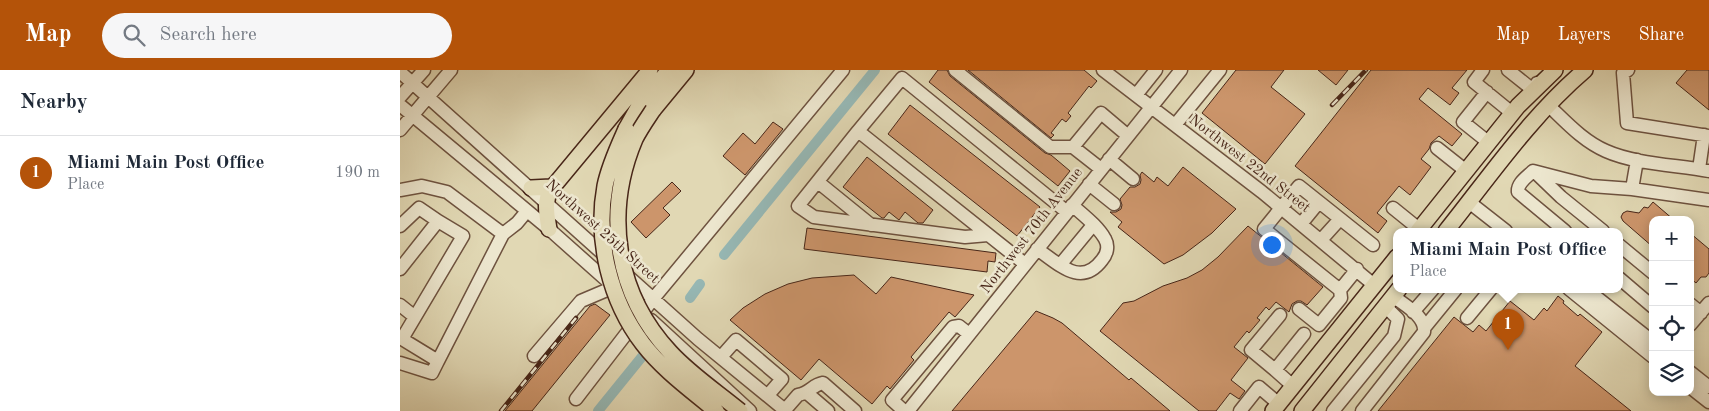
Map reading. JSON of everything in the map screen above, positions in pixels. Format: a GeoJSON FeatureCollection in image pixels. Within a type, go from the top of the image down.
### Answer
{"type":"FeatureCollection","features":[{"type":"Feature","properties":{"kind":"main road"},"geometry":{"type":"LineString","coordinates":[[549,229],[546,210],[551,187],[650,70]]}},
{"type":"Feature","properties":{"kind":"main road"},"geometry":{"type":"LineString","coordinates":[[669,70],[644,100],[626,129],[615,155],[606,186],[602,217],[604,244],[617,300],[631,327],[660,363],[716,411]]}},
{"type":"Feature","properties":{"kind":"main road"},"geometry":{"type":"LineString","coordinates":[[686,70],[653,110],[636,138],[625,167],[618,200],[618,233],[621,259],[633,297],[652,330],[670,352],[740,411]]}},
{"type":"Feature","properties":{"kind":"main road"},"geometry":{"type":"LineString","coordinates":[[1421,228],[1512,113],[1555,70]]}},
{"type":"Feature","properties":{"kind":"main road"},"geometry":{"type":"LineString","coordinates":[[1448,228],[1548,105],[1585,70]]}},
{"type":"Feature","properties":{"kind":"main road"},"geometry":{"type":"LineString","coordinates":[[1533,90],[1548,105]]}},
{"type":"Feature","properties":{"kind":"main road"},"geometry":{"type":"LineString","coordinates":[[1470,202],[1471,176],[1476,158]]}},
{"type":"Feature","properties":{"kind":"main road"},"geometry":{"type":"LineString","coordinates":[[531,188],[551,187]]}},
{"type":"Feature","properties":{"kind":"main road"},"geometry":{"type":"LineString","coordinates":[[1276,407],[1393,262]]}},
{"type":"Feature","properties":{"kind":"main road"},"geometry":{"type":"LineString","coordinates":[[1302,411],[1392,298],[1374,285]]}},
{"type":"Feature","properties":{"kind":"street"},"geometry":{"type":"LineString","coordinates":[[400,97],[424,70]]}},
{"type":"Feature","properties":{"kind":"street"},"geometry":{"type":"LineString","coordinates":[[400,130],[452,70]]}},
{"type":"Feature","properties":{"kind":"street"},"geometry":{"type":"LineString","coordinates":[[576,399],[653,298],[843,70]]}},
{"type":"Feature","properties":{"kind":"street"},"geometry":{"type":"LineString","coordinates":[[955,70],[1050,147],[1073,147],[1133,179]]}},
{"type":"Feature","properties":{"kind":"street","name":"Northwest 22nd Street"},"geometry":{"type":"LineString","coordinates":[[1104,70],[1282,208],[1374,285]]}},
{"type":"Feature","properties":{"kind":"street"},"geometry":{"type":"LineString","coordinates":[[1136,95],[1156,70]]}},
{"type":"Feature","properties":{"kind":"street","name":"Northwest 70th Avenue"},"geometry":{"type":"LineString","coordinates":[[908,411],[1181,70]]}},
{"type":"Feature","properties":{"kind":"street"},"geometry":{"type":"LineString","coordinates":[[1175,126],[1220,70]]}},
{"type":"Feature","properties":{"kind":"street"},"geometry":{"type":"LineString","coordinates":[[1483,70],[1474,82],[1512,113]]}},
{"type":"Feature","properties":{"kind":"street"},"geometry":{"type":"LineString","coordinates":[[1510,71],[1533,90],[1545,70]]}},
{"type":"Feature","properties":{"kind":"street"},"geometry":{"type":"LineString","coordinates":[[1548,105],[1577,132],[1596,146],[1614,155],[1704,170],[1706,136],[1627,123],[1623,73],[1628,70]]}},
{"type":"Feature","properties":{"kind":"street","name":"Northwest 25th Street"},"geometry":{"type":"LineString","coordinates":[[400,72],[721,358],[786,410]]}},
{"type":"Feature","properties":{"kind":"street"},"geometry":{"type":"LineString","coordinates":[[988,235],[965,237],[814,217],[798,206],[902,78],[1093,225],[1105,239],[1108,246],[1105,256],[1096,268],[1086,274],[1076,273],[1060,265],[1037,249]]}},
{"type":"Feature","properties":{"kind":"street"},"geometry":{"type":"LineString","coordinates":[[1487,92],[1463,122],[1488,142]]}},
{"type":"Feature","properties":{"kind":"street"},"geometry":{"type":"LineString","coordinates":[[400,105],[549,229],[750,411]]}},
{"type":"Feature","properties":{"kind":"street"},"geometry":{"type":"LineString","coordinates":[[1073,147],[1101,114],[1128,135]]}},
{"type":"Feature","properties":{"kind":"street"},"geometry":{"type":"LineString","coordinates":[[858,131],[1025,264]]}},
{"type":"Feature","properties":{"kind":"street"},"geometry":{"type":"LineString","coordinates":[[1437,148],[1466,171]]}},
{"type":"Feature","properties":{"kind":"street"},"geometry":{"type":"LineString","coordinates":[[1632,189],[1637,160]]}},
{"type":"Feature","properties":{"kind":"street"},"geometry":{"type":"LineString","coordinates":[[1533,170],[1591,186],[1632,189],[1709,200]]}},
{"type":"Feature","properties":{"kind":"street"},"geometry":{"type":"LineString","coordinates":[[1533,170],[1521,183],[1518,192],[1561,228]]}},
{"type":"Feature","properties":{"kind":"street"},"geometry":{"type":"LineString","coordinates":[[1533,170],[1599,228]]}},
{"type":"Feature","properties":{"kind":"street"},"geometry":{"type":"LineString","coordinates":[[818,182],[871,225]]}},
{"type":"Feature","properties":{"kind":"street"},"geometry":{"type":"LineString","coordinates":[[1089,184],[1114,204]]}},
{"type":"Feature","properties":{"kind":"street"},"geometry":{"type":"LineString","coordinates":[[400,190],[422,186],[447,192],[503,234]]}},
{"type":"Feature","properties":{"kind":"street"},"geometry":{"type":"LineString","coordinates":[[1318,325],[1341,298],[1340,290],[1264,229],[1299,186],[1373,245]]}},
{"type":"Feature","properties":{"kind":"street"},"geometry":{"type":"LineString","coordinates":[[1301,224],[1319,202]]}},
{"type":"Feature","properties":{"kind":"street"},"geometry":{"type":"LineString","coordinates":[[1470,202],[1502,228]]}},
{"type":"Feature","properties":{"kind":"street"},"geometry":{"type":"LineString","coordinates":[[400,226],[418,208],[463,236],[401,338],[438,362]]}},
{"type":"Feature","properties":{"kind":"street"},"geometry":{"type":"LineString","coordinates":[[1393,208],[1417,228]]}},
{"type":"Feature","properties":{"kind":"street"},"geometry":{"type":"LineString","coordinates":[[400,363],[432,373],[503,234],[518,223],[528,211]]}},
{"type":"Feature","properties":{"kind":"street"},"geometry":{"type":"LineString","coordinates":[[1321,240],[1340,218]]}},
{"type":"Feature","properties":{"kind":"street"},"geometry":{"type":"LineString","coordinates":[[400,269],[438,221]]}},
{"type":"Feature","properties":{"kind":"street"},"geometry":{"type":"LineString","coordinates":[[1060,265],[1093,225]]}},
{"type":"Feature","properties":{"kind":"street"},"geometry":{"type":"LineString","coordinates":[[1623,248],[1649,270]]}},
{"type":"Feature","properties":{"kind":"street"},"geometry":{"type":"LineString","coordinates":[[1340,290],[1357,269]]}},
{"type":"Feature","properties":{"kind":"street"},"geometry":{"type":"LineString","coordinates":[[1623,281],[1652,306]]}},
{"type":"Feature","properties":{"kind":"street"},"geometry":{"type":"LineString","coordinates":[[534,356],[581,301],[614,287]]}},
{"type":"Feature","properties":{"kind":"street"},"geometry":{"type":"LineString","coordinates":[[1413,312],[1430,293],[1435,305],[1440,308]]}},
{"type":"Feature","properties":{"kind":"street"},"geometry":{"type":"LineString","coordinates":[[1362,411],[1422,336],[1424,327],[1453,293]]}},
{"type":"Feature","properties":{"kind":"street"},"geometry":{"type":"LineString","coordinates":[[1467,318],[1488,293]]}},
{"type":"Feature","properties":{"kind":"street"},"geometry":{"type":"LineString","coordinates":[[1574,293],[1649,354]]}},
{"type":"Feature","properties":{"kind":"street"},"geometry":{"type":"LineString","coordinates":[[1591,293],[1649,339]]}},
{"type":"Feature","properties":{"kind":"street"},"geometry":{"type":"LineString","coordinates":[[1392,298],[1413,312],[1423,322],[1424,327]]}},
{"type":"Feature","properties":{"kind":"street"},"geometry":{"type":"LineString","coordinates":[[1333,411],[1394,335],[1398,319],[1392,298]]}},
{"type":"Feature","properties":{"kind":"street"},"geometry":{"type":"LineString","coordinates":[[1694,321],[1709,303]]}},
{"type":"Feature","properties":{"kind":"street"},"geometry":{"type":"LineString","coordinates":[[400,304],[415,317]]}},
{"type":"Feature","properties":{"kind":"street"},"geometry":{"type":"LineString","coordinates":[[1692,306],[1701,313]]}},
{"type":"Feature","properties":{"kind":"street"},"geometry":{"type":"LineString","coordinates":[[1299,309],[1333,337]]}},
{"type":"Feature","properties":{"kind":"street"},"geometry":{"type":"LineString","coordinates":[[1280,315],[1251,350],[1293,386]]}},
{"type":"Feature","properties":{"kind":"street"},"geometry":{"type":"LineString","coordinates":[[904,411],[892,400],[942,340],[953,328],[959,326],[969,334]]}},
{"type":"Feature","properties":{"kind":"street"},"geometry":{"type":"LineString","coordinates":[[1275,370],[1304,334]]}},
{"type":"Feature","properties":{"kind":"street"},"geometry":{"type":"LineString","coordinates":[[1394,335],[1411,349]]}},
{"type":"Feature","properties":{"kind":"street"},"geometry":{"type":"LineString","coordinates":[[721,358],[736,340],[782,379],[768,395]]}},
{"type":"Feature","properties":{"kind":"street"},"geometry":{"type":"LineString","coordinates":[[1694,375],[1709,387]]}},
{"type":"Feature","properties":{"kind":"street"},"geometry":{"type":"LineString","coordinates":[[786,410],[798,395],[807,393],[823,382],[855,411]]}},
{"type":"Feature","properties":{"kind":"street"},"geometry":{"type":"LineString","coordinates":[[1240,411],[1259,387],[1276,407]]}},
{"type":"Feature","properties":{"kind":"street"},"geometry":{"type":"LineString","coordinates":[[1694,390],[1709,402]]}},
{"type":"Feature","properties":{"kind":"street"},"geometry":{"type":"LineString","coordinates":[[807,393],[828,411]]}},
{"type":"Feature","properties":{"kind":"building"},"geometry":{"type":"Polygon","coordinates":[[[938,70],[947,70],[950,76],[1070,171],[1058,186],[929,82],[938,70]]]}},
{"type":"Feature","properties":{"kind":"building"},"geometry":{"type":"Polygon","coordinates":[[[968,70],[1084,70],[1097,81],[1091,88],[1089,86],[1068,113],[1071,116],[1066,122],[1062,119],[1051,133],[1054,135],[1051,138],[968,70]]]}},
{"type":"Feature","properties":{"kind":"building"},"geometry":{"type":"Polygon","coordinates":[[[1236,70],[1284,70],[1271,87],[1305,114],[1265,164],[1202,113],[1236,70]]]}},
{"type":"Feature","properties":{"kind":"building"},"geometry":{"type":"Polygon","coordinates":[[[1318,70],[1348,70],[1336,85],[1318,70]]]}},
{"type":"Feature","properties":{"kind":"building"},"geometry":{"type":"Polygon","coordinates":[[[1371,70],[1467,70],[1452,88],[1459,93],[1450,105],[1428,88],[1419,99],[1462,134],[1452,146],[1439,136],[1431,143],[1421,159],[1431,167],[1410,195],[1399,186],[1377,213],[1387,221],[1378,233],[1295,166],[1371,70]]]}},
{"type":"Feature","properties":{"kind":"building"},"geometry":{"type":"Polygon","coordinates":[[[1687,70],[1709,70],[1709,110],[1676,83],[1687,70]]]}},
{"type":"Feature","properties":{"kind":"building"},"geometry":{"type":"Polygon","coordinates":[[[910,105],[1040,207],[1017,236],[888,134],[910,105]]]}},
{"type":"Feature","properties":{"kind":"building"},"geometry":{"type":"Polygon","coordinates":[[[773,122],[783,129],[745,175],[723,156],[743,133],[755,144],[773,122]]]}},
{"type":"Feature","properties":{"kind":"building"},"geometry":{"type":"Polygon","coordinates":[[[867,157],[933,210],[923,223],[918,223],[905,212],[899,220],[889,212],[882,218],[843,187],[867,157]]]}},
{"type":"Feature","properties":{"kind":"building"},"geometry":{"type":"Polygon","coordinates":[[[1183,167],[1236,209],[1212,233],[1183,255],[1164,264],[1118,227],[1122,222],[1110,212],[1116,212],[1121,209],[1120,199],[1130,187],[1140,184],[1142,172],[1154,182],[1157,177],[1168,186],[1183,167]]]}},
{"type":"Feature","properties":{"kind":"building"},"geometry":{"type":"Polygon","coordinates":[[[672,182],[681,191],[663,208],[670,215],[646,238],[631,222],[672,182]]]}},
{"type":"Feature","properties":{"kind":"building"},"geometry":{"type":"Polygon","coordinates":[[[1653,202],[1669,216],[1649,216],[1649,244],[1623,221],[1621,217],[1627,211],[1639,213],[1644,207],[1648,208],[1653,202]]]}},
{"type":"Feature","properties":{"kind":"building"},"geometry":{"type":"Polygon","coordinates":[[[1248,226],[1323,287],[1307,305],[1297,301],[1292,304],[1289,312],[1276,302],[1269,310],[1266,307],[1257,318],[1260,320],[1249,333],[1247,331],[1234,347],[1248,358],[1231,380],[1245,391],[1239,399],[1230,393],[1216,411],[1199,411],[1100,331],[1123,303],[1134,301],[1163,286],[1187,278],[1202,270],[1218,257],[1248,226]]]}},
{"type":"Feature","properties":{"kind":"building"},"geometry":{"type":"Polygon","coordinates":[[[807,228],[996,253],[995,262],[988,261],[987,272],[804,249],[807,228]]]}},
{"type":"Feature","properties":{"kind":"building"},"geometry":{"type":"Polygon","coordinates":[[[1694,236],[1709,249],[1709,273],[1706,277],[1701,277],[1696,283],[1694,281],[1694,236]]]}},
{"type":"Feature","properties":{"kind":"building"},"geometry":{"type":"Polygon","coordinates":[[[854,275],[876,294],[891,277],[974,295],[955,317],[949,312],[911,357],[914,360],[890,389],[887,386],[872,404],[819,359],[801,380],[730,320],[743,308],[765,294],[788,284],[812,278],[854,275]]]}},
{"type":"Feature","properties":{"kind":"building"},"geometry":{"type":"Polygon","coordinates":[[[1558,296],[1578,316],[1580,314],[1602,332],[1575,366],[1631,411],[1378,411],[1454,317],[1473,332],[1479,325],[1486,331],[1510,301],[1534,320],[1544,308],[1547,311],[1558,296]]]}},
{"type":"Feature","properties":{"kind":"building"},"geometry":{"type":"Polygon","coordinates":[[[595,304],[610,315],[532,411],[505,411],[590,306],[595,304]]]}},
{"type":"Feature","properties":{"kind":"building"},"geometry":{"type":"Polygon","coordinates":[[[1036,311],[1062,323],[1129,380],[1131,378],[1170,411],[952,411],[1036,311]]]}},
{"type":"Feature","properties":{"kind":"waterway"},"geometry":{"type":"LineString","coordinates":[[724,255],[875,70]]}},
{"type":"Feature","properties":{"kind":"waterway"},"geometry":{"type":"LineString","coordinates":[[690,298],[700,284]]}},
{"type":"Feature","properties":{"kind":"waterway"},"geometry":{"type":"LineString","coordinates":[[598,411],[658,337]]}},
{"type":"Feature","properties":{"kind":"railway"},"geometry":{"type":"LineString","coordinates":[[1332,105],[1366,70]]}},
{"type":"Feature","properties":{"kind":"railway"},"geometry":{"type":"LineString","coordinates":[[501,411],[576,318]]}},
{"type":"Feature","properties":{"kind":"place","name":"Miami Main Post Office"},"geometry":{"type":"Point","coordinates":[1508,350]}}]}
